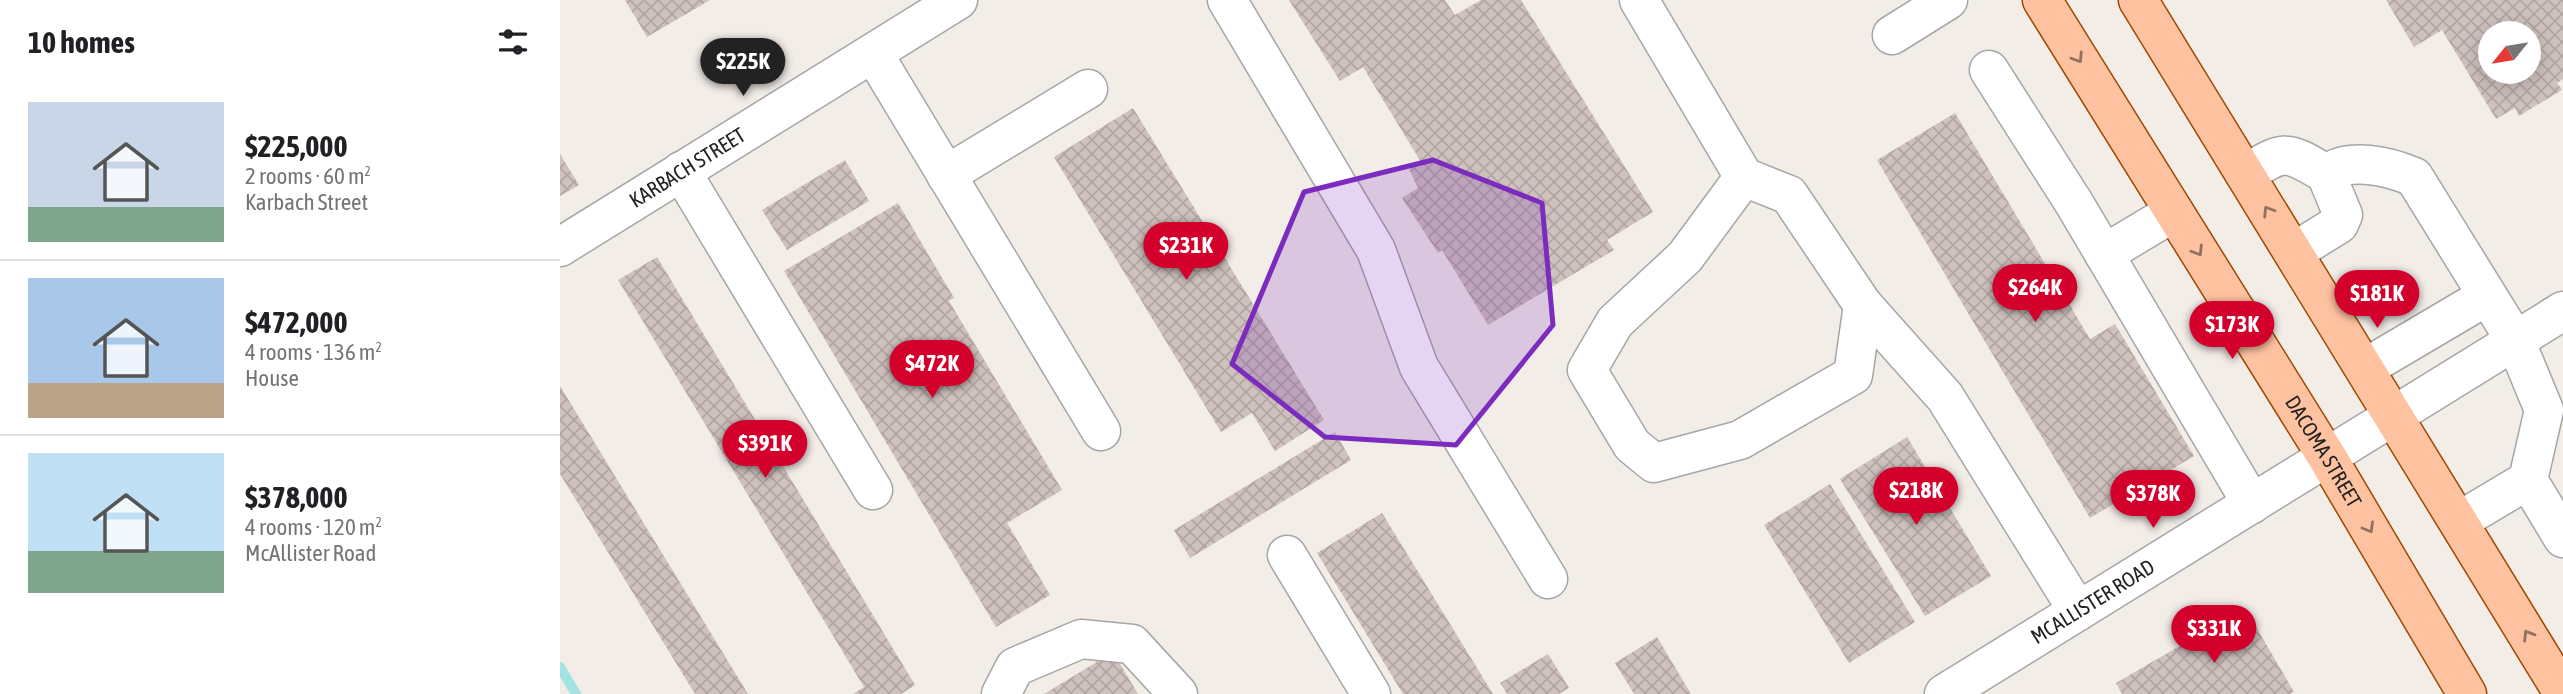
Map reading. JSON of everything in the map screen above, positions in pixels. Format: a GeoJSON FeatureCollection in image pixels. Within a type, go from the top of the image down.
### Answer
{"type":"FeatureCollection","features":[{"type":"Feature","properties":{"kind":"main road","name":"DACOMA STREET"},"geometry":{"type":"LineString","coordinates":[[2042,0],[2327,457],[2467,694]]}},
{"type":"Feature","properties":{"kind":"main road"},"geometry":{"type":"LineString","coordinates":[[2138,0],[2395,415],[2563,693]]}},
{"type":"Feature","properties":{"kind":"street","name":"KARBACH STREET"},"geometry":{"type":"LineString","coordinates":[[560,247],[958,0]]}},
{"type":"Feature","properties":{"kind":"street"},"geometry":{"type":"LineString","coordinates":[[1227,0],[1376,250],[1419,367],[1548,579]]}},
{"type":"Feature","properties":{"kind":"street"},"geometry":{"type":"LineString","coordinates":[[1639,0],[1744,177],[1789,195],[1863,305],[1945,397],[2078,611]]}},
{"type":"Feature","properties":{"kind":"street"},"geometry":{"type":"LineString","coordinates":[[1892,35],[1948,0]]}},
{"type":"Feature","properties":{"kind":"street"},"geometry":{"type":"LineString","coordinates":[[873,53],[1101,431]]}},
{"type":"Feature","properties":{"kind":"street"},"geometry":{"type":"LineString","coordinates":[[1989,70],[2104,254],[2252,504]]}},
{"type":"Feature","properties":{"kind":"street"},"geometry":{"type":"LineString","coordinates":[[946,175],[1088,89]]}},
{"type":"Feature","properties":{"kind":"street"},"geometry":{"type":"LineString","coordinates":[[2245,174],[2278,154],[2300,158],[2326,174],[2343,215],[2339,224],[2294,252]]}},
{"type":"Feature","properties":{"kind":"street"},"geometry":{"type":"LineString","coordinates":[[2326,174],[2335,167],[2356,164],[2400,171],[2414,177],[2554,405],[2528,480],[2459,521]]}},
{"type":"Feature","properties":{"kind":"street"},"geometry":{"type":"LineString","coordinates":[[681,171],[873,490]]}},
{"type":"Feature","properties":{"kind":"street"},"geometry":{"type":"LineString","coordinates":[[1744,177],[1685,257],[1615,322],[1587,370],[1632,445],[1654,463],[1740,440],[1853,375],[1863,305]]}},
{"type":"Feature","properties":{"kind":"street"},"geometry":{"type":"LineString","coordinates":[[2104,254],[2174,212]]}},
{"type":"Feature","properties":{"kind":"street"},"geometry":{"type":"LineString","coordinates":[[2365,368],[2487,296]]}},
{"type":"Feature","properties":{"kind":"street","name":"MCALLISTER ROAD"},"geometry":{"type":"LineString","coordinates":[[1944,694],[2563,311]]}},
{"type":"Feature","properties":{"kind":"street"},"geometry":{"type":"LineString","coordinates":[[2528,480],[2563,538]]}},
{"type":"Feature","properties":{"kind":"street"},"geometry":{"type":"LineString","coordinates":[[1287,555],[1371,694]]}},
{"type":"Feature","properties":{"kind":"street"},"geometry":{"type":"LineString","coordinates":[[1001,694],[1015,667],[1081,639],[1132,643],[1178,694]]}},
{"type":"Feature","properties":{"kind":"highlighted area"},"geometry":{"type":"Polygon","coordinates":[[[1433,160],[1542,203],[1553,325],[1456,445],[1325,437],[1232,364],[1304,192],[1433,160]]]}},
{"type":"Feature","properties":{"kind":"building"},"geometry":{"type":"Polygon","coordinates":[[[625,0],[710,0],[647,37],[625,0]]]}},
{"type":"Feature","properties":{"kind":"building"},"geometry":{"type":"Polygon","coordinates":[[[1289,0],[1445,0],[1455,15],[1481,0],[1521,0],[1653,212],[1607,240],[1614,250],[1488,325],[1442,250],[1438,253],[1402,198],[1418,188],[1409,169],[1421,162],[1363,67],[1340,81],[1289,0]]]}},
{"type":"Feature","properties":{"kind":"building"},"geometry":{"type":"Polygon","coordinates":[[[2386,0],[2563,0],[2563,79],[2557,83],[2562,90],[2519,116],[2515,108],[2496,119],[2442,30],[2414,47],[2386,0]]]}},
{"type":"Feature","properties":{"kind":"building"},"geometry":{"type":"Polygon","coordinates":[[[1133,108],[1324,420],[1275,451],[1252,413],[1221,432],[1054,157],[1133,108]]]}},
{"type":"Feature","properties":{"kind":"building"},"geometry":{"type":"Polygon","coordinates":[[[1955,113],[2090,339],[2115,324],[2194,456],[2090,518],[1877,160],[1955,113]]]}},
{"type":"Feature","properties":{"kind":"building"},"geometry":{"type":"Polygon","coordinates":[[[560,154],[579,185],[560,196],[560,154]]]}},
{"type":"Feature","properties":{"kind":"building"},"geometry":{"type":"Polygon","coordinates":[[[845,160],[869,201],[787,250],[762,210],[845,160]]]}},
{"type":"Feature","properties":{"kind":"building"},"geometry":{"type":"Polygon","coordinates":[[[898,203],[954,298],[949,301],[1062,490],[1007,523],[1050,595],[996,627],[784,271],[898,203]]]}},
{"type":"Feature","properties":{"kind":"building"},"geometry":{"type":"Polygon","coordinates":[[[657,257],[915,685],[901,694],[853,694],[864,687],[618,280],[657,257]]]}},
{"type":"Feature","properties":{"kind":"building"},"geometry":{"type":"Polygon","coordinates":[[[560,386],[748,694],[695,694],[560,474],[560,386]]]}},
{"type":"Feature","properties":{"kind":"building"},"geometry":{"type":"Polygon","coordinates":[[[1335,432],[1351,460],[1190,558],[1174,530],[1335,432]]]}},
{"type":"Feature","properties":{"kind":"building"},"geometry":{"type":"Polygon","coordinates":[[[1907,437],[1991,576],[1925,616],[1840,479],[1907,437]]]}},
{"type":"Feature","properties":{"kind":"building"},"geometry":{"type":"Polygon","coordinates":[[[1830,484],[1915,622],[1849,663],[1764,525],[1830,484]]]}},
{"type":"Feature","properties":{"kind":"building"},"geometry":{"type":"Polygon","coordinates":[[[1382,513],[1493,694],[1403,694],[1317,553],[1382,513]]]}},
{"type":"Feature","properties":{"kind":"building"},"geometry":{"type":"Polygon","coordinates":[[[2245,608],[2294,692],[2122,694],[2116,683],[2245,608]]]}},
{"type":"Feature","properties":{"kind":"building"},"geometry":{"type":"Polygon","coordinates":[[[1657,637],[1691,694],[1634,694],[1615,663],[1657,637]]]}},
{"type":"Feature","properties":{"kind":"building"},"geometry":{"type":"Polygon","coordinates":[[[1113,652],[1138,694],[1044,694],[1113,652]]]}},
{"type":"Feature","properties":{"kind":"building"},"geometry":{"type":"Polygon","coordinates":[[[1548,654],[1569,688],[1559,694],[1507,694],[1500,683],[1548,654]]]}},
{"type":"Feature","properties":{"kind":"waterway"},"geometry":{"type":"LineString","coordinates":[[560,667],[576,694]]}}]}
